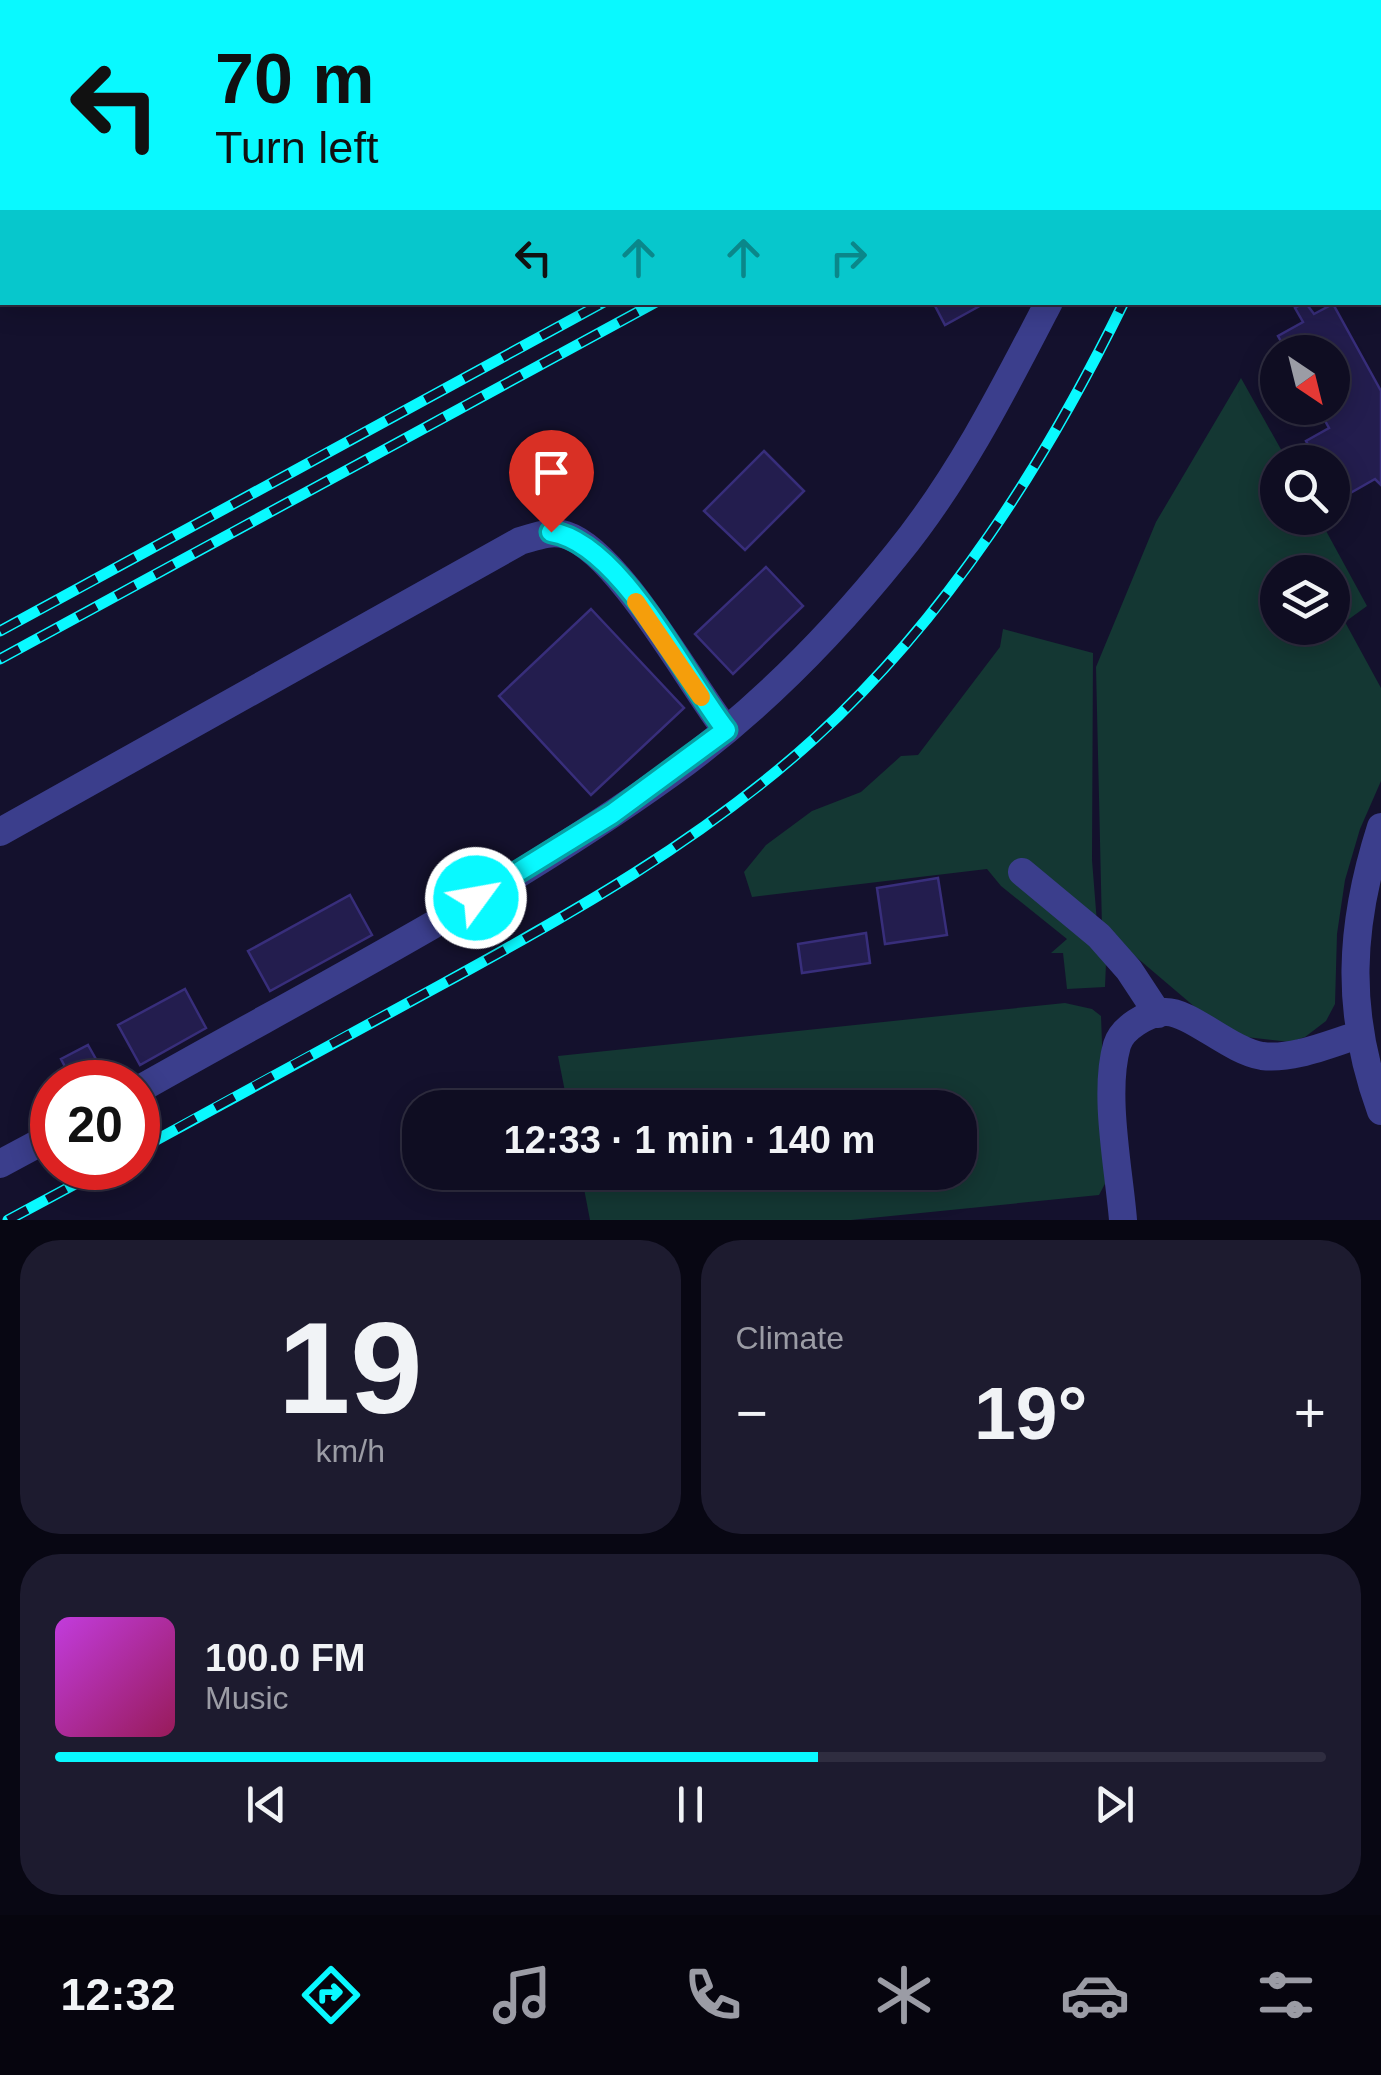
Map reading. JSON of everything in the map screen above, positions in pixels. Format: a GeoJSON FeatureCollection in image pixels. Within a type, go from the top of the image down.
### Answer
{"type":"FeatureCollection","features":[{"type":"Feature","properties":{"kind":"street"},"geometry":{"type":"LineString","coordinates":[[160,1078],[476,898],[628,804],[726,730],[811,652],[898,554],[959,468],[1048,305]]}},
{"type":"Feature","properties":{"kind":"street"},"geometry":{"type":"LineString","coordinates":[[0,832],[520,541],[551,532],[567,535],[614,572],[726,730]]}},
{"type":"Feature","properties":{"kind":"street"},"geometry":{"type":"LineString","coordinates":[[1381,827],[1363,892],[1352,965],[1358,1034],[1381,1111]]}},
{"type":"Feature","properties":{"kind":"street"},"geometry":{"type":"LineString","coordinates":[[1022,872],[1099,936],[1129,970],[1158,1014]]}},
{"type":"Feature","properties":{"kind":"street"},"geometry":{"type":"LineString","coordinates":[[1352,965],[1381,958]]}},
{"type":"Feature","properties":{"kind":"street"},"geometry":{"type":"LineString","coordinates":[[1123,1220],[1113,1074],[1118,1043],[1138,1022],[1158,1014],[1178,1015],[1227,1043],[1264,1056],[1288,1055],[1358,1034]]}},
{"type":"Feature","properties":{"kind":"street"},"geometry":{"type":"LineString","coordinates":[[0,1164],[30,1148]]}},
{"type":"Feature","properties":{"kind":"green space"},"geometry":{"type":"Polygon","coordinates":[[[1241,378],[1260,412],[1260,425],[1267,425],[1278,445],[1260,445],[1260,535],[1328,535],[1339,555],[1260,555],[1260,645],[1350,645],[1350,631],[1381,688],[1381,781],[1360,829],[1345,880],[1337,934],[1335,1004],[1326,1021],[1305,1037],[1290,1042],[1246,1037],[1209,1019],[1102,928],[1096,667],[1156,522],[1241,378]]]}},
{"type":"Feature","properties":{"kind":"green space"},"geometry":{"type":"Polygon","coordinates":[[[1350,575],[1367,606],[1350,618],[1350,575]]]}},
{"type":"Feature","properties":{"kind":"green space"},"geometry":{"type":"Polygon","coordinates":[[[1003,629],[1093,653],[1092,860],[1097,923],[1091,938],[1106,963],[1105,987],[1067,989],[1063,953],[1051,953],[1067,939],[1001,886],[987,869],[752,897],[744,872],[766,845],[812,811],[861,792],[901,756],[918,755],[1000,647],[1003,629]]]}},
{"type":"Feature","properties":{"kind":"green space"},"geometry":{"type":"Polygon","coordinates":[[[1065,1003],[1092,1009],[1101,1016],[1107,1180],[1099,1195],[851,1220],[590,1220],[584,1190],[977,1190],[977,1090],[565,1090],[558,1056],[1065,1003]]]}},
{"type":"Feature","properties":{"kind":"building"},"geometry":{"type":"Polygon","coordinates":[[[935,305],[982,305],[945,325],[935,305]]]}},
{"type":"Feature","properties":{"kind":"building"},"geometry":{"type":"Polygon","coordinates":[[[1300,305],[1307,305],[1314,314],[1334,305],[1381,391],[1381,485],[1375,479],[1350,493],[1350,445],[1308,445],[1306,441],[1329,428],[1327,425],[1350,425],[1350,335],[1280,335],[1303,322],[1295,308],[1300,305]]]}},
{"type":"Feature","properties":{"kind":"building"},"geometry":{"type":"Polygon","coordinates":[[[764,451],[804,491],[745,550],[704,511],[764,451]]]}},
{"type":"Feature","properties":{"kind":"building"},"geometry":{"type":"Polygon","coordinates":[[[766,567],[803,606],[733,674],[695,634],[766,567]]]}},
{"type":"Feature","properties":{"kind":"building"},"geometry":{"type":"Polygon","coordinates":[[[591,609],[684,708],[591,795],[499,696],[591,609]]]}},
{"type":"Feature","properties":{"kind":"building"},"geometry":{"type":"Polygon","coordinates":[[[938,878],[947,935],[885,944],[877,888],[938,878]]]}},
{"type":"Feature","properties":{"kind":"building"},"geometry":{"type":"Polygon","coordinates":[[[350,895],[372,935],[270,991],[248,951],[350,895]]]}},
{"type":"Feature","properties":{"kind":"building"},"geometry":{"type":"Polygon","coordinates":[[[866,933],[870,963],[802,973],[798,944],[866,933]]]}},
{"type":"Feature","properties":{"kind":"building"},"geometry":{"type":"Polygon","coordinates":[[[185,989],[206,1028],[149,1060],[137,1060],[118,1025],[185,989]]]}},
{"type":"Feature","properties":{"kind":"building"},"geometry":{"type":"Polygon","coordinates":[[[88,1045],[96,1060],[62,1060],[88,1045]]]}},
{"type":"Feature","properties":{"kind":"railway"},"geometry":{"type":"LineString","coordinates":[[0,631],[598,305]]}},
{"type":"Feature","properties":{"kind":"railway"},"geometry":{"type":"LineString","coordinates":[[0,659],[650,305]]}},
{"type":"Feature","properties":{"kind":"railway"},"geometry":{"type":"LineString","coordinates":[[160,1138],[487,960],[634,874],[727,810],[815,738],[908,641],[990,535],[1061,421],[1122,305]]}},
{"type":"Feature","properties":{"kind":"railway"},"geometry":{"type":"LineString","coordinates":[[8,1220],[64,1190]]}},
{"type":"Feature","properties":{"kind":"slow traffic"},"geometry":{"type":"LineString","coordinates":[[636,602],[701,697]]}},
{"type":"Feature","properties":{"kind":"route"},"geometry":{"type":"LineString","coordinates":[[476,898],[612,814],[726,730],[614,572],[567,535],[551,532]]}}]}
